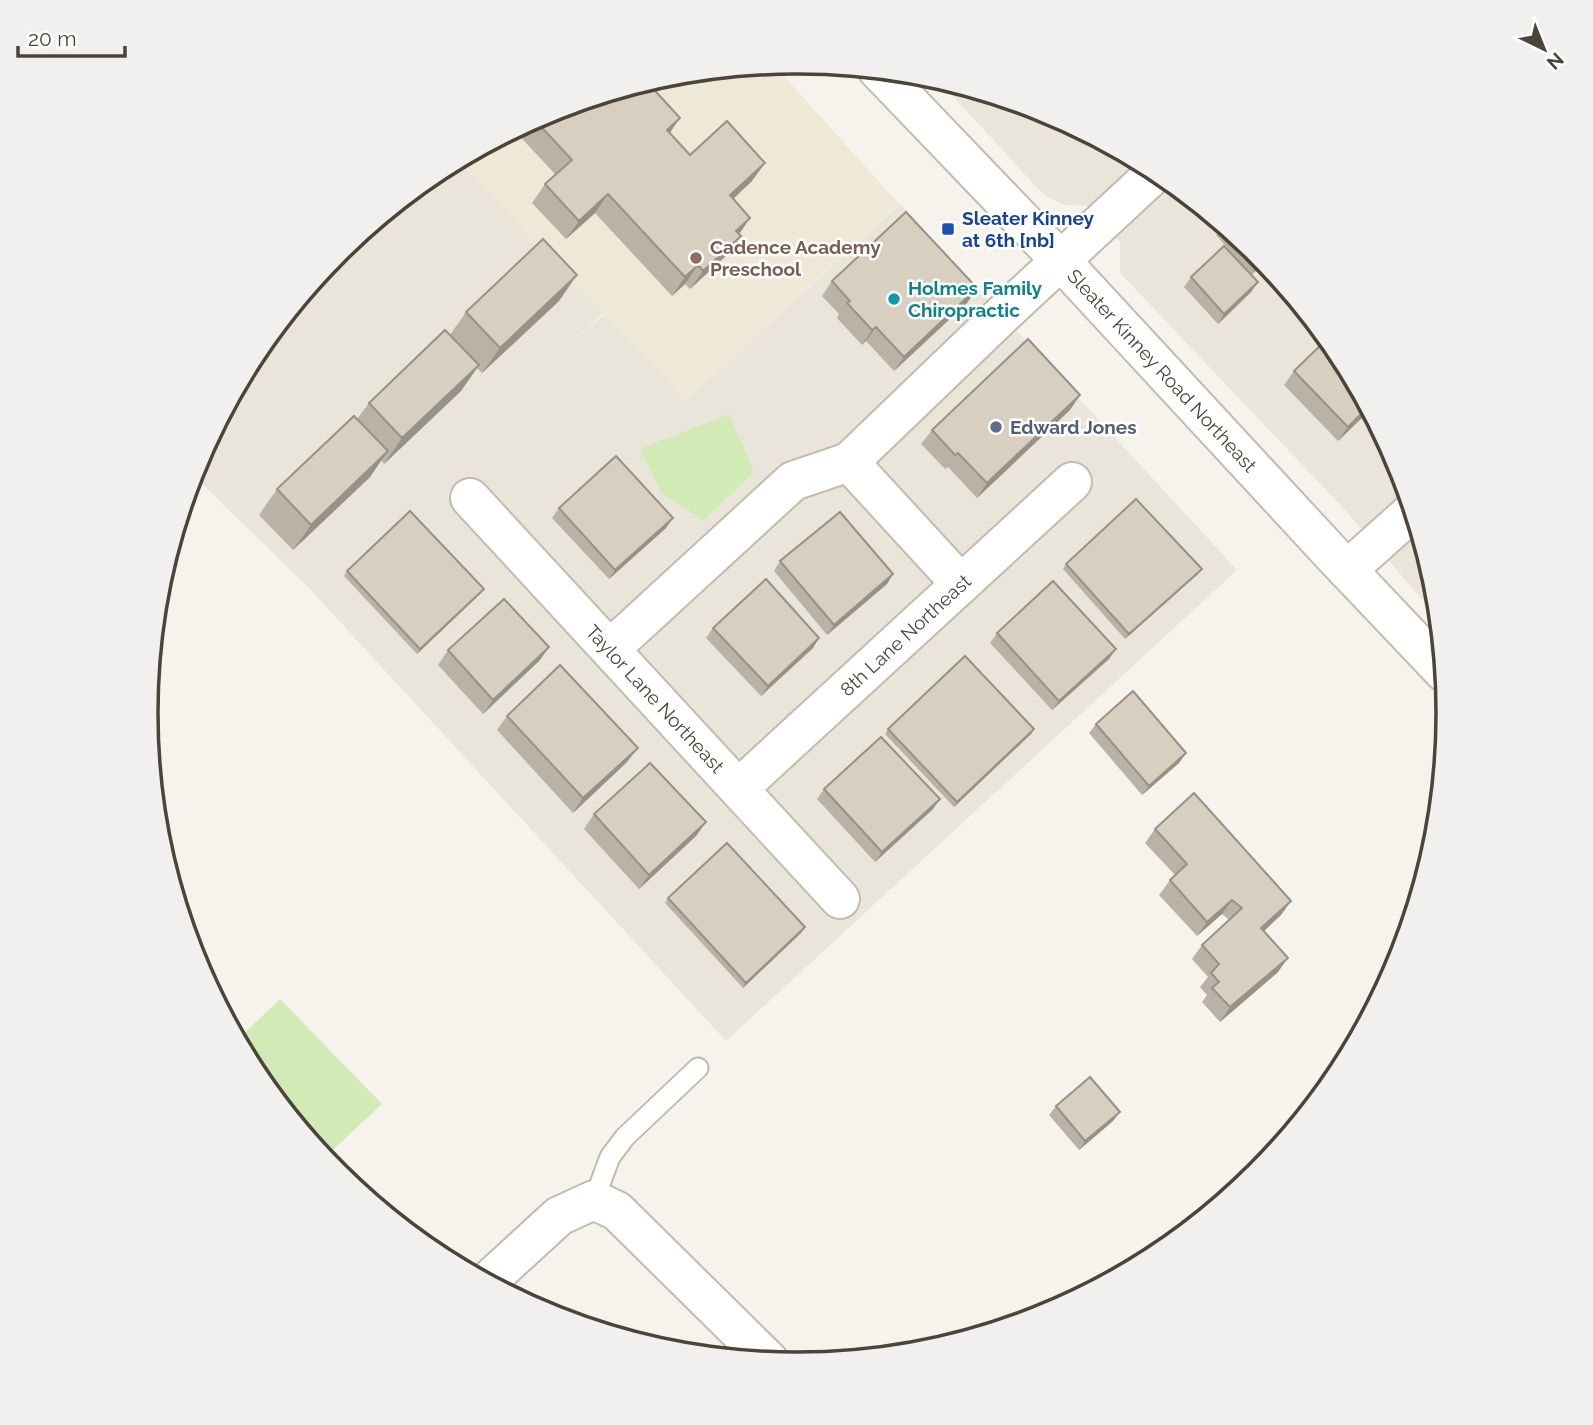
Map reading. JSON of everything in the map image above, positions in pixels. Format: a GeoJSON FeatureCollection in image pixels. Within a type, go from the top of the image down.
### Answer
{"type":"FeatureCollection","features":[{"type":"Feature","properties":{"kind":"street","name":"Sleater Kinney Road Northeast"},"geometry":{"type":"LineString","coordinates":[[888,80],[1061,261],[1433,660]]}},
{"type":"Feature","properties":{"kind":"street"},"geometry":{"type":"LineString","coordinates":[[610,649],[793,481],[849,462],[1148,179]]}},
{"type":"Feature","properties":{"kind":"street"},"geometry":{"type":"LineString","coordinates":[[849,462],[961,584]]}},
{"type":"Feature","properties":{"kind":"street","name":"8th Lane Northeast"},"geometry":{"type":"LineString","coordinates":[[739,788],[1072,482]]}},
{"type":"Feature","properties":{"kind":"street","name":"Taylor Lane Northeast"},"geometry":{"type":"LineString","coordinates":[[470,498],[840,899]]}},
{"type":"Feature","properties":{"kind":"street"},"geometry":{"type":"LineString","coordinates":[[1347,570],[1405,518]]}},
{"type":"Feature","properties":{"kind":"street"},"geometry":{"type":"LineString","coordinates":[[494,1275],[559,1216],[594,1200],[617,1211],[758,1350]]}},
{"type":"Feature","properties":{"kind":"lane"},"geometry":{"type":"LineString","coordinates":[[594,1200],[610,1157],[625,1137],[698,1068]]}},
{"type":"Feature","properties":{"kind":"shaded area","name":"Cadence Academy Preschool"},"geometry":{"type":"Polygon","coordinates":[[[782,74],[899,204],[686,400],[464,167],[514,139],[552,122],[631,95],[713,79],[782,74]]]}},
{"type":"Feature","properties":{"kind":"shaded area"},"geometry":{"type":"Polygon","coordinates":[[[949,92],[1002,107],[1041,122],[1116,159],[1152,181],[1218,232],[1277,291],[1328,357],[1370,430],[1402,507],[1414,547],[1426,603],[1347,512],[1120,273],[1120,242],[1087,206],[1064,205],[1044,195],[949,92]]]}},
{"type":"Feature","properties":{"kind":"shaded area"},"geometry":{"type":"Polygon","coordinates":[[[464,167],[604,313],[570,345],[606,313],[686,400],[900,204],[1237,570],[726,1041],[308,587],[201,482],[223,430],[243,393],[265,357],[316,291],[375,232],[441,181],[464,167]]]}},
{"type":"Feature","properties":{"kind":"green space"},"geometry":{"type":"Polygon","coordinates":[[[729,414],[754,472],[704,520],[662,494],[640,449],[729,414]]]}},
{"type":"Feature","properties":{"kind":"green space"},"geometry":{"type":"Polygon","coordinates":[[[280,999],[382,1104],[332,1151],[265,1068],[244,1033],[280,999]]]}},
{"type":"Feature","properties":{"kind":"building","name":"Cadence Academy Preschool"},"geometry":{"type":"Polygon","coordinates":[[[654,90],[680,118],[667,130],[690,155],[727,121],[765,163],[730,195],[750,218],[736,231],[741,236],[703,271],[698,265],[685,277],[608,194],[579,221],[545,184],[572,160],[541,127],[591,107],[654,90]]]}},
{"type":"Feature","properties":{"kind":"building","name":"Holmes Family Chiropractic"},"geometry":{"type":"Polygon","coordinates":[[[906,212],[977,288],[904,357],[876,327],[872,330],[847,303],[850,301],[832,281],[906,212]]]}},
{"type":"Feature","properties":{"kind":"building"},"geometry":{"type":"Polygon","coordinates":[[[543,239],[577,275],[500,348],[466,312],[543,239]]]}},
{"type":"Feature","properties":{"kind":"building"},"geometry":{"type":"Polygon","coordinates":[[[1224,246],[1258,282],[1224,314],[1191,277],[1224,246]]]}},
{"type":"Feature","properties":{"kind":"building"},"geometry":{"type":"Polygon","coordinates":[[[445,330],[479,365],[402,438],[369,403],[445,330]]]}},
{"type":"Feature","properties":{"kind":"building","name":"Edward Jones"},"geometry":{"type":"Polygon","coordinates":[[[1028,339],[1080,395],[987,483],[932,430],[1028,339]]]}},
{"type":"Feature","properties":{"kind":"building"},"geometry":{"type":"Polygon","coordinates":[[[1320,346],[1361,414],[1348,427],[1294,371],[1320,346]]]}},
{"type":"Feature","properties":{"kind":"building"},"geometry":{"type":"Polygon","coordinates":[[[354,416],[388,451],[311,525],[277,489],[354,416]]]}},
{"type":"Feature","properties":{"kind":"building"},"geometry":{"type":"Polygon","coordinates":[[[616,456],[673,518],[615,570],[559,508],[616,456]]]}},
{"type":"Feature","properties":{"kind":"building"},"geometry":{"type":"Polygon","coordinates":[[[1136,499],[1202,569],[1129,634],[1066,564],[1136,499]]]}},
{"type":"Feature","properties":{"kind":"building"},"geometry":{"type":"Polygon","coordinates":[[[410,511],[484,589],[420,649],[347,571],[410,511]]]}},
{"type":"Feature","properties":{"kind":"building"},"geometry":{"type":"Polygon","coordinates":[[[840,512],[893,574],[834,625],[780,561],[840,512]]]}},
{"type":"Feature","properties":{"kind":"building"},"geometry":{"type":"Polygon","coordinates":[[[766,579],[819,638],[768,686],[713,628],[766,579]]]}},
{"type":"Feature","properties":{"kind":"building"},"geometry":{"type":"Polygon","coordinates":[[[1053,581],[1116,649],[1059,701],[997,633],[1053,581]]]}},
{"type":"Feature","properties":{"kind":"building"},"geometry":{"type":"Polygon","coordinates":[[[504,599],[549,647],[493,700],[448,650],[504,599]]]}},
{"type":"Feature","properties":{"kind":"building"},"geometry":{"type":"Polygon","coordinates":[[[965,656],[1034,729],[957,802],[888,729],[965,656]]]}},
{"type":"Feature","properties":{"kind":"building"},"geometry":{"type":"Polygon","coordinates":[[[560,665],[638,748],[583,798],[507,716],[560,665]]]}},
{"type":"Feature","properties":{"kind":"building"},"geometry":{"type":"Polygon","coordinates":[[[1133,691],[1186,753],[1149,786],[1096,724],[1133,691]]]}},
{"type":"Feature","properties":{"kind":"building"},"geometry":{"type":"Polygon","coordinates":[[[881,737],[940,799],[882,852],[824,789],[881,737]]]}},
{"type":"Feature","properties":{"kind":"building"},"geometry":{"type":"Polygon","coordinates":[[[650,763],[706,822],[649,875],[594,814],[650,763]]]}},
{"type":"Feature","properties":{"kind":"building"},"geometry":{"type":"Polygon","coordinates":[[[1194,793],[1291,901],[1261,928],[1288,958],[1230,1007],[1212,988],[1219,982],[1211,973],[1219,964],[1202,945],[1242,908],[1232,900],[1207,922],[1170,880],[1187,864],[1155,829],[1194,793]]]}},
{"type":"Feature","properties":{"kind":"building"},"geometry":{"type":"Polygon","coordinates":[[[727,843],[805,927],[746,983],[668,898],[727,843]]]}},
{"type":"Feature","properties":{"kind":"building"},"geometry":{"type":"Polygon","coordinates":[[[1090,1077],[1120,1112],[1085,1141],[1056,1106],[1090,1077]]]}},
{"type":"Feature","properties":{"kind":"place","name":"Sleater Kinney at 6th [nb]"},"geometry":{"type":"Point","coordinates":[948,229]}},
{"type":"Feature","properties":{"kind":"place","name":"Cadence Academy Preschool"},"geometry":{"type":"Point","coordinates":[696,258]}},
{"type":"Feature","properties":{"kind":"place","name":"Holmes Family Chiropractic"},"geometry":{"type":"Point","coordinates":[894,299]}},
{"type":"Feature","properties":{"kind":"place","name":"Edward Jones"},"geometry":{"type":"Point","coordinates":[996,427]}}]}
